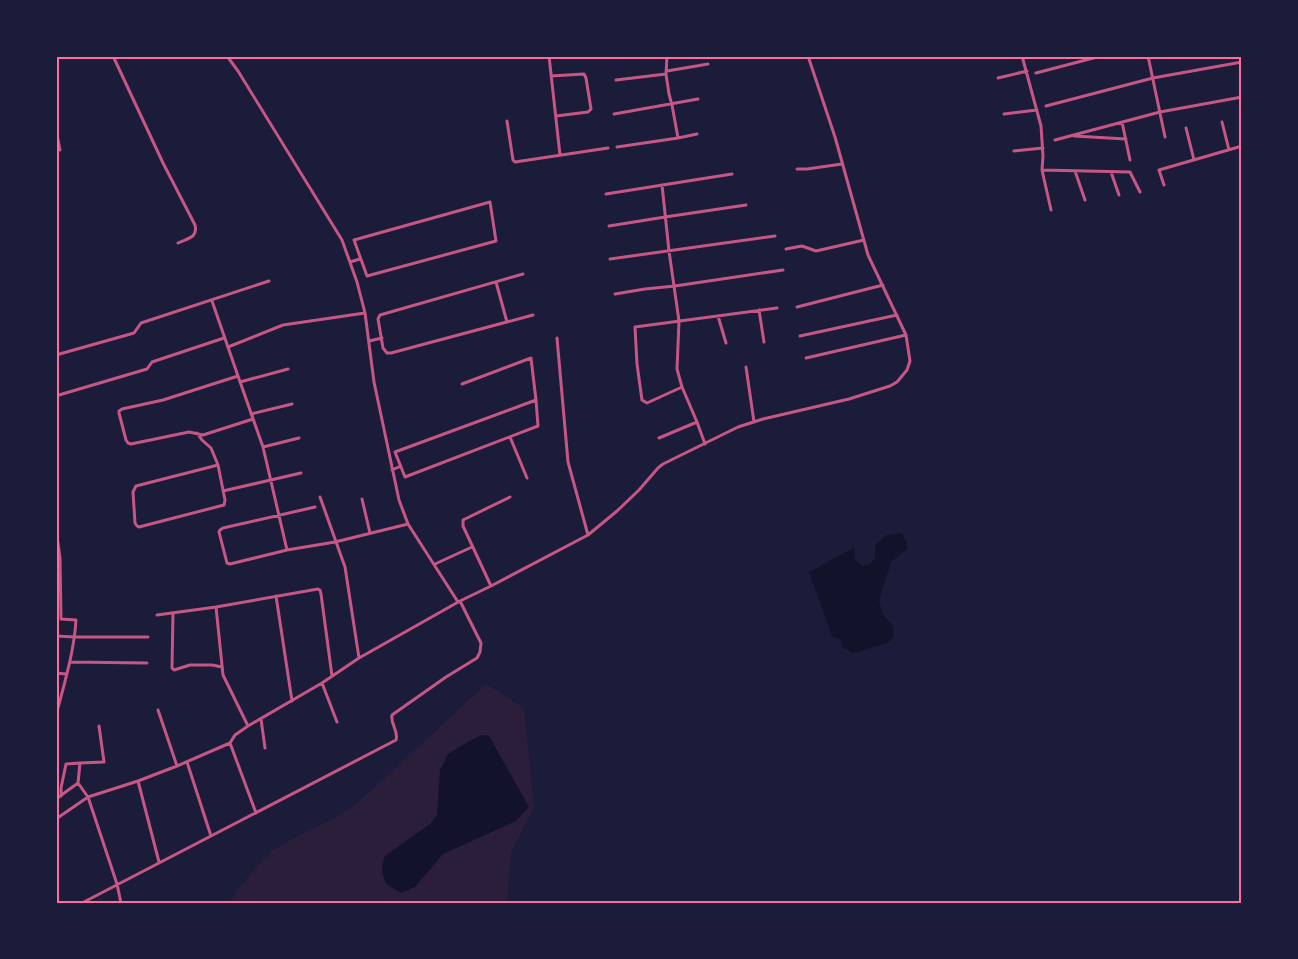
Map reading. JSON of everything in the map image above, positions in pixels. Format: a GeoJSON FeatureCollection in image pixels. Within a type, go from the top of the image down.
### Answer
{"type":"FeatureCollection","features":[{"type":"Feature","properties":{"kind":"street"},"geometry":{"type":"LineString","coordinates":[[113,56],[163,163],[195,225],[196,232],[194,236],[178,243]]}},
{"type":"Feature","properties":{"kind":"street"},"geometry":{"type":"LineString","coordinates":[[82,903],[396,740],[397,732],[391,718],[392,715],[477,658],[480,652],[481,643],[459,601],[408,524],[399,500],[374,382],[365,313],[342,240],[227,56]]}},
{"type":"Feature","properties":{"kind":"street"},"geometry":{"type":"LineString","coordinates":[[549,56],[560,155]]}},
{"type":"Feature","properties":{"kind":"street"},"geometry":{"type":"LineString","coordinates":[[667,56],[669,94],[678,138]]}},
{"type":"Feature","properties":{"kind":"street"},"geometry":{"type":"LineString","coordinates":[[56,819],[88,797],[138,781],[230,743],[235,735],[248,726],[322,683],[359,658],[459,601],[588,535],[617,511],[663,464],[738,427],[849,399],[897,382],[908,370],[910,361],[906,335],[868,255],[835,137],[808,56]]}},
{"type":"Feature","properties":{"kind":"street"},"geometry":{"type":"LineString","coordinates":[[1022,56],[1041,126],[1042,170],[1051,210]]}},
{"type":"Feature","properties":{"kind":"street"},"geometry":{"type":"LineString","coordinates":[[1036,73],[1101,56]]}},
{"type":"Feature","properties":{"kind":"street"},"geometry":{"type":"LineString","coordinates":[[1148,56],[1165,137]]}},
{"type":"Feature","properties":{"kind":"street"},"geometry":{"type":"LineString","coordinates":[[1046,106],[1152,78],[1242,62]]}},
{"type":"Feature","properties":{"kind":"street"},"geometry":{"type":"LineString","coordinates":[[616,80],[708,64]]}},
{"type":"Feature","properties":{"kind":"street"},"geometry":{"type":"LineString","coordinates":[[998,78],[1026,72]]}},
{"type":"Feature","properties":{"kind":"street"},"geometry":{"type":"LineString","coordinates":[[551,76],[584,74],[591,109],[588,112],[556,116]]}},
{"type":"Feature","properties":{"kind":"street"},"geometry":{"type":"LineString","coordinates":[[1055,140],[1160,112],[1242,97]]}},
{"type":"Feature","properties":{"kind":"street"},"geometry":{"type":"LineString","coordinates":[[614,114],[698,99]]}},
{"type":"Feature","properties":{"kind":"street"},"geometry":{"type":"LineString","coordinates":[[1004,114],[1037,110]]}},
{"type":"Feature","properties":{"kind":"street"},"geometry":{"type":"LineString","coordinates":[[507,121],[512,160],[514,162],[608,148]]}},
{"type":"Feature","properties":{"kind":"street"},"geometry":{"type":"LineString","coordinates":[[1122,122],[1130,160]]}},
{"type":"Feature","properties":{"kind":"street"},"geometry":{"type":"LineString","coordinates":[[1222,122],[1229,150]]}},
{"type":"Feature","properties":{"kind":"street"},"geometry":{"type":"LineString","coordinates":[[1186,128],[1194,160]]}},
{"type":"Feature","properties":{"kind":"street"},"geometry":{"type":"LineString","coordinates":[[56,129],[60,150]]}},
{"type":"Feature","properties":{"kind":"street"},"geometry":{"type":"LineString","coordinates":[[617,147],[697,134]]}},
{"type":"Feature","properties":{"kind":"street"},"geometry":{"type":"LineString","coordinates":[[1071,136],[1126,139]]}},
{"type":"Feature","properties":{"kind":"street"},"geometry":{"type":"LineString","coordinates":[[1164,185],[1159,170],[1242,146]]}},
{"type":"Feature","properties":{"kind":"street"},"geometry":{"type":"LineString","coordinates":[[1014,151],[1042,148]]}},
{"type":"Feature","properties":{"kind":"street"},"geometry":{"type":"LineString","coordinates":[[797,169],[842,164]]}},
{"type":"Feature","properties":{"kind":"street"},"geometry":{"type":"LineString","coordinates":[[1042,170],[1130,172],[1140,192]]}},
{"type":"Feature","properties":{"kind":"street"},"geometry":{"type":"LineString","coordinates":[[1075,171],[1085,200]]}},
{"type":"Feature","properties":{"kind":"street"},"geometry":{"type":"LineString","coordinates":[[1111,172],[1119,195]]}},
{"type":"Feature","properties":{"kind":"street"},"geometry":{"type":"LineString","coordinates":[[606,194],[732,174]]}},
{"type":"Feature","properties":{"kind":"street"},"geometry":{"type":"LineString","coordinates":[[662,185],[679,321],[678,369],[682,387],[705,444]]}},
{"type":"Feature","properties":{"kind":"street"},"geometry":{"type":"LineString","coordinates":[[490,202],[496,241],[367,276],[360,258],[354,240],[490,202]]}},
{"type":"Feature","properties":{"kind":"street"},"geometry":{"type":"LineString","coordinates":[[609,226],[746,205]]}},
{"type":"Feature","properties":{"kind":"street"},"geometry":{"type":"LineString","coordinates":[[610,258],[775,236]]}},
{"type":"Feature","properties":{"kind":"street"},"geometry":{"type":"LineString","coordinates":[[786,249],[802,246],[816,251],[864,240]]}},
{"type":"Feature","properties":{"kind":"street"},"geometry":{"type":"LineString","coordinates":[[350,262],[360,258]]}},
{"type":"Feature","properties":{"kind":"street"},"geometry":{"type":"LineString","coordinates":[[615,294],[783,270]]}},
{"type":"Feature","properties":{"kind":"street"},"geometry":{"type":"LineString","coordinates":[[523,274],[380,315],[378,319],[385,351],[391,353],[533,315]]}},
{"type":"Feature","properties":{"kind":"street"},"geometry":{"type":"LineString","coordinates":[[56,355],[134,333],[141,323],[269,281]]}},
{"type":"Feature","properties":{"kind":"street"},"geometry":{"type":"LineString","coordinates":[[496,282],[507,322]]}},
{"type":"Feature","properties":{"kind":"street"},"geometry":{"type":"LineString","coordinates":[[797,307],[882,285]]}},
{"type":"Feature","properties":{"kind":"street"},"geometry":{"type":"LineString","coordinates":[[212,301],[264,447],[287,550]]}},
{"type":"Feature","properties":{"kind":"street"},"geometry":{"type":"LineString","coordinates":[[682,387],[648,403],[642,400],[637,364],[635,327],[777,308]]}},
{"type":"Feature","properties":{"kind":"street"},"geometry":{"type":"LineString","coordinates":[[759,310],[764,342]]}},
{"type":"Feature","properties":{"kind":"street"},"geometry":{"type":"LineString","coordinates":[[228,347],[283,325],[365,313]]}},
{"type":"Feature","properties":{"kind":"street"},"geometry":{"type":"LineString","coordinates":[[800,336],[897,315]]}},
{"type":"Feature","properties":{"kind":"street"},"geometry":{"type":"LineString","coordinates":[[718,316],[726,343]]}},
{"type":"Feature","properties":{"kind":"street"},"geometry":{"type":"LineString","coordinates":[[806,358],[906,335]]}},
{"type":"Feature","properties":{"kind":"street"},"geometry":{"type":"LineString","coordinates":[[56,392],[59,395],[147,369],[152,362],[224,338]]}},
{"type":"Feature","properties":{"kind":"street"},"geometry":{"type":"LineString","coordinates":[[369,341],[382,338]]}},
{"type":"Feature","properties":{"kind":"street"},"geometry":{"type":"LineString","coordinates":[[557,338],[568,462],[588,535]]}},
{"type":"Feature","properties":{"kind":"street"},"geometry":{"type":"LineString","coordinates":[[462,384],[531,358],[536,400],[538,426],[405,477],[395,452],[536,400]]}},
{"type":"Feature","properties":{"kind":"street"},"geometry":{"type":"LineString","coordinates":[[746,367],[754,422]]}},
{"type":"Feature","properties":{"kind":"street"},"geometry":{"type":"LineString","coordinates":[[240,382],[288,369]]}},
{"type":"Feature","properties":{"kind":"street"},"geometry":{"type":"LineString","coordinates":[[238,376],[163,400],[120,410],[126,440],[131,444],[188,432],[203,435],[253,419]]}},
{"type":"Feature","properties":{"kind":"street"},"geometry":{"type":"LineString","coordinates":[[251,414],[292,404]]}},
{"type":"Feature","properties":{"kind":"street"},"geometry":{"type":"LineString","coordinates":[[660,438],[697,422]]}},
{"type":"Feature","properties":{"kind":"street"},"geometry":{"type":"LineString","coordinates":[[197,433],[211,448],[218,465],[224,505],[137,526],[135,523],[134,492],[136,486],[218,465]]}},
{"type":"Feature","properties":{"kind":"street"},"geometry":{"type":"LineString","coordinates":[[510,437],[527,478]]}},
{"type":"Feature","properties":{"kind":"street"},"geometry":{"type":"LineString","coordinates":[[264,447],[298,438]]}},
{"type":"Feature","properties":{"kind":"street"},"geometry":{"type":"LineString","coordinates":[[392,470],[401,466]]}},
{"type":"Feature","properties":{"kind":"street"},"geometry":{"type":"LineString","coordinates":[[223,492],[301,473]]}},
{"type":"Feature","properties":{"kind":"street"},"geometry":{"type":"LineString","coordinates":[[320,497],[345,567],[359,658]]}},
{"type":"Feature","properties":{"kind":"street"},"geometry":{"type":"LineString","coordinates":[[491,586],[463,526],[463,520],[510,497]]}},
{"type":"Feature","properties":{"kind":"street"},"geometry":{"type":"LineString","coordinates":[[362,499],[370,533]]}},
{"type":"Feature","properties":{"kind":"street"},"geometry":{"type":"LineString","coordinates":[[315,507],[223,528],[220,532],[227,563],[230,564],[287,550],[335,542],[408,524]]}},
{"type":"Feature","properties":{"kind":"street"},"geometry":{"type":"LineString","coordinates":[[56,529],[60,558],[58,613],[61,619],[76,620],[70,662],[56,716]]}},
{"type":"Feature","properties":{"kind":"street"},"geometry":{"type":"LineString","coordinates":[[435,564],[472,547]]}},
{"type":"Feature","properties":{"kind":"street"},"geometry":{"type":"LineString","coordinates":[[157,615],[216,607],[318,589],[320,590],[332,676]]}},
{"type":"Feature","properties":{"kind":"street"},"geometry":{"type":"LineString","coordinates":[[276,596],[292,701]]}},
{"type":"Feature","properties":{"kind":"street"},"geometry":{"type":"LineString","coordinates":[[216,607],[223,675],[248,726]]}},
{"type":"Feature","properties":{"kind":"street"},"geometry":{"type":"LineString","coordinates":[[173,613],[172,668],[174,670],[190,665],[222,667]]}},
{"type":"Feature","properties":{"kind":"street"},"geometry":{"type":"LineString","coordinates":[[56,636],[148,637]]}},
{"type":"Feature","properties":{"kind":"street"},"geometry":{"type":"LineString","coordinates":[[70,662],[147,663]]}},
{"type":"Feature","properties":{"kind":"street"},"geometry":{"type":"LineString","coordinates":[[56,673],[66,674]]}},
{"type":"Feature","properties":{"kind":"street"},"geometry":{"type":"LineString","coordinates":[[322,683],[337,722]]}},
{"type":"Feature","properties":{"kind":"street"},"geometry":{"type":"LineString","coordinates":[[158,710],[177,766]]}},
{"type":"Feature","properties":{"kind":"street"},"geometry":{"type":"LineString","coordinates":[[261,719],[265,748]]}},
{"type":"Feature","properties":{"kind":"street"},"geometry":{"type":"LineString","coordinates":[[61,796],[66,764],[104,762],[99,726]]}},
{"type":"Feature","properties":{"kind":"street"},"geometry":{"type":"LineString","coordinates":[[230,743],[256,813]]}},
{"type":"Feature","properties":{"kind":"street"},"geometry":{"type":"LineString","coordinates":[[187,762],[211,836]]}},
{"type":"Feature","properties":{"kind":"street"},"geometry":{"type":"LineString","coordinates":[[80,763],[78,783],[88,797],[117,884],[121,903]]}},
{"type":"Feature","properties":{"kind":"street"},"geometry":{"type":"LineString","coordinates":[[138,781],[159,862]]}},
{"type":"Feature","properties":{"kind":"street"},"geometry":{"type":"LineString","coordinates":[[56,800],[78,783]]}},
{"type":"Feature","properties":{"kind":"shaded area"},"geometry":{"type":"Polygon","coordinates":[[[901,533],[907,543],[907,549],[891,562],[879,600],[882,613],[893,626],[894,637],[888,643],[853,653],[842,647],[841,640],[832,636],[809,572],[854,548],[855,560],[863,566],[870,565],[875,558],[875,545],[887,535],[901,533]]]}},
{"type":"Feature","properties":{"kind":"shaded area"},"geometry":{"type":"Polygon","coordinates":[[[486,684],[524,708],[534,807],[511,852],[507,903],[229,903],[250,875],[273,850],[352,807],[486,684]]]}},
{"type":"Feature","properties":{"kind":"shaded area"},"geometry":{"type":"Polygon","coordinates":[[[482,735],[489,736],[529,807],[516,821],[443,854],[415,887],[401,893],[386,884],[382,870],[385,856],[430,824],[437,815],[440,770],[448,754],[482,735]]]}}]}
